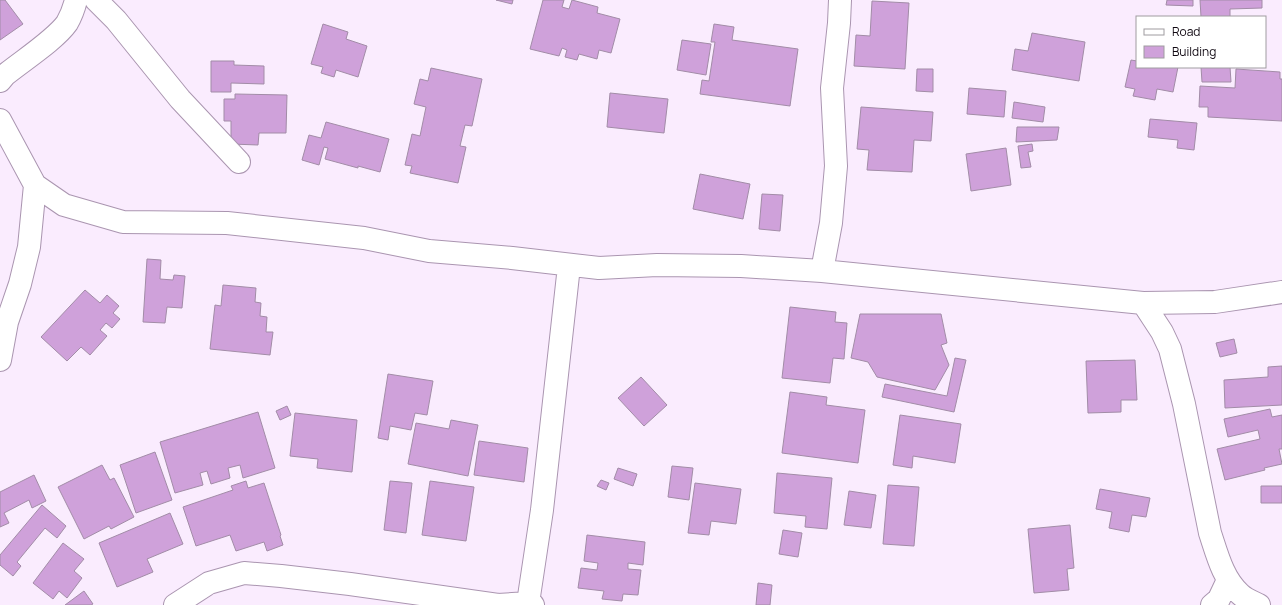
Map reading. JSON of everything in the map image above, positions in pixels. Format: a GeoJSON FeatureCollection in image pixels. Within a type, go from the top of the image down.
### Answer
{"type":"FeatureCollection","features":[{"type":"Feature","properties":{"kind":"street"},"geometry":{"type":"LineString","coordinates":[[0,81],[5,75],[58,34],[70,17],[76,0]]}},
{"type":"Feature","properties":{"kind":"street"},"geometry":{"type":"LineString","coordinates":[[96,0],[116,20],[180,99],[239,162]]}},
{"type":"Feature","properties":{"kind":"street"},"geometry":{"type":"LineString","coordinates":[[822,271],[831,223],[836,166],[832,88],[840,0]]}},
{"type":"Feature","properties":{"kind":"street"},"geometry":{"type":"LineString","coordinates":[[0,120],[35,185],[64,204],[123,222],[227,223],[364,238],[429,251],[512,258],[569,266],[599,268],[657,265],[741,266],[822,271],[1143,303],[1215,302],[1282,292]]}},
{"type":"Feature","properties":{"kind":"street"},"geometry":{"type":"LineString","coordinates":[[0,360],[7,322],[20,284],[29,247],[35,185]]}},
{"type":"Feature","properties":{"kind":"street"},"geometry":{"type":"LineString","coordinates":[[175,605],[209,583],[244,573],[350,584],[498,605],[530,604],[569,266]]}},
{"type":"Feature","properties":{"kind":"street"},"geometry":{"type":"LineString","coordinates":[[1143,303],[1162,332],[1170,349],[1185,412],[1210,533],[1228,580],[1240,595],[1259,605]]}},
{"type":"Feature","properties":{"kind":"street"},"geometry":{"type":"LineString","coordinates":[[1212,605],[1219,599],[1228,580]]}},
{"type":"Feature","properties":{"kind":"building"},"geometry":{"type":"Polygon","coordinates":[[[0,0],[5,0],[23,24],[0,40],[0,0]]]}},
{"type":"Feature","properties":{"kind":"building"},"geometry":{"type":"Polygon","coordinates":[[[496,0],[513,0],[512,4],[496,0]]]}},
{"type":"Feature","properties":{"kind":"building"},"geometry":{"type":"Polygon","coordinates":[[[543,0],[564,0],[562,7],[569,9],[572,0],[598,7],[597,13],[620,19],[611,53],[599,50],[597,59],[579,54],[577,60],[565,57],[567,50],[562,48],[559,56],[530,49],[543,0]]]}},
{"type":"Feature","properties":{"kind":"building"},"geometry":{"type":"Polygon","coordinates":[[[1167,0],[1193,0],[1193,6],[1166,5],[1167,0]]]}},
{"type":"Feature","properties":{"kind":"building"},"geometry":{"type":"Polygon","coordinates":[[[1200,0],[1262,0],[1262,8],[1230,9],[1230,16],[1201,16],[1200,0]]]}},
{"type":"Feature","properties":{"kind":"building"},"geometry":{"type":"Polygon","coordinates":[[[872,1],[909,3],[905,69],[854,66],[856,35],[870,36],[872,1]]]}},
{"type":"Feature","properties":{"kind":"building"},"geometry":{"type":"Polygon","coordinates":[[[323,24],[348,32],[346,39],[367,46],[358,77],[336,70],[334,77],[321,73],[323,67],[311,64],[323,24]]]}},
{"type":"Feature","properties":{"kind":"building"},"geometry":{"type":"Polygon","coordinates":[[[714,24],[734,27],[732,40],[798,49],[790,106],[700,94],[702,80],[709,81],[715,42],[711,42],[714,24]]]}},
{"type":"Feature","properties":{"kind":"building"},"geometry":{"type":"Polygon","coordinates":[[[1032,33],[1085,42],[1079,81],[1012,70],[1015,49],[1028,51],[1032,33]]]}},
{"type":"Feature","properties":{"kind":"building"},"geometry":{"type":"Polygon","coordinates":[[[682,40],[711,44],[706,75],[677,70],[682,40]]]}},
{"type":"Feature","properties":{"kind":"building"},"geometry":{"type":"Polygon","coordinates":[[[1131,60],[1136,61],[1136,68],[1178,68],[1173,92],[1157,89],[1155,100],[1133,96],[1135,89],[1125,87],[1131,60]]]}},
{"type":"Feature","properties":{"kind":"building"},"geometry":{"type":"Polygon","coordinates":[[[211,61],[234,61],[234,65],[264,66],[264,84],[231,83],[231,92],[211,92],[211,61]]]}},
{"type":"Feature","properties":{"kind":"building"},"geometry":{"type":"Polygon","coordinates":[[[431,68],[482,79],[472,126],[465,125],[460,146],[466,147],[458,183],[410,173],[412,166],[405,165],[412,134],[420,136],[426,107],[414,104],[420,79],[428,81],[431,68]]]}},
{"type":"Feature","properties":{"kind":"building"},"geometry":{"type":"Polygon","coordinates":[[[1201,68],[1230,68],[1231,82],[1202,82],[1201,68]]]}},
{"type":"Feature","properties":{"kind":"building"},"geometry":{"type":"Polygon","coordinates":[[[917,69],[933,69],[933,92],[916,91],[917,69]]]}},
{"type":"Feature","properties":{"kind":"building"},"geometry":{"type":"Polygon","coordinates":[[[1236,69],[1280,72],[1280,79],[1282,79],[1282,121],[1208,117],[1208,107],[1199,107],[1200,86],[1235,88],[1236,69]]]}},
{"type":"Feature","properties":{"kind":"building"},"geometry":{"type":"Polygon","coordinates":[[[969,88],[1006,91],[1004,117],[967,114],[969,88]]]}},
{"type":"Feature","properties":{"kind":"building"},"geometry":{"type":"Polygon","coordinates":[[[610,93],[668,99],[664,133],[607,127],[610,93]]]}},
{"type":"Feature","properties":{"kind":"building"},"geometry":{"type":"Polygon","coordinates":[[[235,94],[287,95],[286,133],[259,133],[258,145],[231,144],[231,121],[224,121],[224,99],[235,99],[235,94]]]}},
{"type":"Feature","properties":{"kind":"building"},"geometry":{"type":"Polygon","coordinates":[[[1014,102],[1045,107],[1043,122],[1012,118],[1014,102]]]}},
{"type":"Feature","properties":{"kind":"building"},"geometry":{"type":"Polygon","coordinates":[[[861,107],[933,112],[931,141],[914,140],[912,172],[867,170],[869,150],[857,149],[861,107]]]}},
{"type":"Feature","properties":{"kind":"building"},"geometry":{"type":"Polygon","coordinates":[[[1150,119],[1197,123],[1194,150],[1177,148],[1178,140],[1148,137],[1150,119]]]}},
{"type":"Feature","properties":{"kind":"building"},"geometry":{"type":"Polygon","coordinates":[[[326,122],[389,139],[380,172],[325,159],[328,148],[324,147],[319,165],[302,160],[309,135],[321,138],[326,122]]]}},
{"type":"Feature","properties":{"kind":"building"},"geometry":{"type":"Polygon","coordinates":[[[1017,127],[1059,127],[1057,140],[1016,142],[1017,127]]]}},
{"type":"Feature","properties":{"kind":"building"},"geometry":{"type":"Polygon","coordinates":[[[1032,144],[1033,151],[1028,152],[1031,167],[1021,168],[1018,146],[1032,144]]]}},
{"type":"Feature","properties":{"kind":"building"},"geometry":{"type":"Polygon","coordinates":[[[1006,148],[1011,185],[971,191],[966,154],[1006,148]]]}},
{"type":"Feature","properties":{"kind":"building"},"geometry":{"type":"Polygon","coordinates":[[[700,174],[750,184],[743,219],[693,209],[700,174]]]}},
{"type":"Feature","properties":{"kind":"building"},"geometry":{"type":"Polygon","coordinates":[[[762,194],[783,195],[780,231],[759,229],[762,194]]]}},
{"type":"Feature","properties":{"kind":"building"},"geometry":{"type":"Polygon","coordinates":[[[147,259],[161,260],[160,279],[173,280],[174,275],[185,276],[182,308],[167,307],[165,323],[143,322],[147,259]]]}},
{"type":"Feature","properties":{"kind":"building"},"geometry":{"type":"Polygon","coordinates":[[[223,285],[256,288],[255,302],[261,303],[260,316],[267,317],[266,332],[273,332],[270,355],[210,349],[215,305],[221,306],[223,285]]]}},
{"type":"Feature","properties":{"kind":"building"},"geometry":{"type":"Polygon","coordinates":[[[85,290],[100,303],[107,295],[119,306],[113,313],[120,319],[112,328],[106,323],[100,330],[107,336],[90,355],[81,347],[67,361],[41,337],[85,290]]]}},
{"type":"Feature","properties":{"kind":"building"},"geometry":{"type":"Polygon","coordinates":[[[790,307],[836,312],[835,322],[847,323],[844,359],[833,358],[830,383],[782,378],[790,307]]]}},
{"type":"Feature","properties":{"kind":"building"},"geometry":{"type":"Polygon","coordinates":[[[860,314],[941,314],[947,343],[941,345],[949,365],[935,390],[877,377],[868,362],[851,358],[860,314]]]}},
{"type":"Feature","properties":{"kind":"building"},"geometry":{"type":"Polygon","coordinates":[[[1234,339],[1237,353],[1220,357],[1216,343],[1234,339]]]}},
{"type":"Feature","properties":{"kind":"building"},"geometry":{"type":"Polygon","coordinates":[[[955,358],[966,360],[954,412],[882,397],[885,384],[947,396],[955,358]]]}},
{"type":"Feature","properties":{"kind":"building"},"geometry":{"type":"Polygon","coordinates":[[[1135,360],[1137,400],[1121,400],[1121,412],[1088,413],[1086,361],[1135,360]]]}},
{"type":"Feature","properties":{"kind":"building"},"geometry":{"type":"Polygon","coordinates":[[[1282,366],[1282,405],[1225,408],[1224,380],[1268,377],[1268,367],[1282,366]]]}},
{"type":"Feature","properties":{"kind":"building"},"geometry":{"type":"Polygon","coordinates":[[[388,374],[433,381],[427,415],[415,413],[411,430],[390,426],[388,440],[378,438],[388,374]]]}},
{"type":"Feature","properties":{"kind":"building"},"geometry":{"type":"Polygon","coordinates":[[[641,377],[667,405],[644,426],[618,398],[641,377]]]}},
{"type":"Feature","properties":{"kind":"building"},"geometry":{"type":"Polygon","coordinates":[[[790,392],[827,397],[826,405],[865,410],[858,463],[782,453],[790,392]]]}},
{"type":"Feature","properties":{"kind":"building"},"geometry":{"type":"Polygon","coordinates":[[[287,406],[291,415],[280,420],[276,411],[287,406]]]}},
{"type":"Feature","properties":{"kind":"building"},"geometry":{"type":"Polygon","coordinates":[[[1270,409],[1272,417],[1282,415],[1282,449],[1279,449],[1282,464],[1225,480],[1217,449],[1260,439],[1258,430],[1228,437],[1224,419],[1270,409]]]}},
{"type":"Feature","properties":{"kind":"building"},"geometry":{"type":"Polygon","coordinates":[[[258,412],[275,468],[243,478],[240,465],[228,468],[230,478],[211,484],[207,471],[200,473],[203,485],[175,493],[160,442],[258,412]]]}},
{"type":"Feature","properties":{"kind":"building"},"geometry":{"type":"Polygon","coordinates":[[[295,413],[357,420],[352,472],[317,468],[318,459],[290,456],[295,413]]]}},
{"type":"Feature","properties":{"kind":"building"},"geometry":{"type":"Polygon","coordinates":[[[900,415],[961,424],[955,463],[913,456],[912,468],[893,465],[900,415]]]}},
{"type":"Feature","properties":{"kind":"building"},"geometry":{"type":"Polygon","coordinates":[[[451,420],[478,425],[468,476],[408,464],[416,423],[449,429],[451,420]]]}},
{"type":"Feature","properties":{"kind":"building"},"geometry":{"type":"Polygon","coordinates":[[[479,441],[528,448],[524,482],[474,475],[479,441]]]}},
{"type":"Feature","properties":{"kind":"building"},"geometry":{"type":"Polygon","coordinates":[[[155,452],[172,500],[136,513],[120,465],[155,452]]]}},
{"type":"Feature","properties":{"kind":"building"},"geometry":{"type":"Polygon","coordinates":[[[102,465],[110,480],[114,478],[134,517],[111,529],[109,526],[84,539],[58,487],[102,465]]]}},
{"type":"Feature","properties":{"kind":"building"},"geometry":{"type":"Polygon","coordinates":[[[672,466],[693,468],[689,500],[668,497],[672,466]]]}},
{"type":"Feature","properties":{"kind":"building"},"geometry":{"type":"Polygon","coordinates":[[[618,468],[637,474],[633,486],[614,479],[618,468]]]}},
{"type":"Feature","properties":{"kind":"building"},"geometry":{"type":"Polygon","coordinates":[[[777,473],[832,478],[827,529],[805,527],[806,516],[774,513],[777,473]]]}},
{"type":"Feature","properties":{"kind":"building"},"geometry":{"type":"Polygon","coordinates":[[[34,475],[46,501],[32,508],[29,500],[4,513],[9,523],[0,527],[0,492],[34,475]]]}},
{"type":"Feature","properties":{"kind":"building"},"geometry":{"type":"Polygon","coordinates":[[[601,480],[609,483],[606,490],[597,486],[601,480]]]}},
{"type":"Feature","properties":{"kind":"building"},"geometry":{"type":"Polygon","coordinates":[[[246,481],[248,488],[264,483],[283,545],[267,551],[264,542],[236,551],[230,535],[196,546],[183,507],[233,490],[231,486],[246,481]]]}},
{"type":"Feature","properties":{"kind":"building"},"geometry":{"type":"Polygon","coordinates":[[[390,481],[412,483],[406,533],[384,530],[390,481]]]}},
{"type":"Feature","properties":{"kind":"building"},"geometry":{"type":"Polygon","coordinates":[[[430,481],[474,487],[466,541],[422,535],[430,481]]]}},
{"type":"Feature","properties":{"kind":"building"},"geometry":{"type":"Polygon","coordinates":[[[695,483],[741,489],[736,524],[711,521],[709,535],[688,533],[695,483]]]}},
{"type":"Feature","properties":{"kind":"building"},"geometry":{"type":"Polygon","coordinates":[[[888,485],[919,487],[914,546],[883,544],[888,485]]]}},
{"type":"Feature","properties":{"kind":"building"},"geometry":{"type":"Polygon","coordinates":[[[1261,486],[1282,486],[1282,503],[1261,503],[1261,486]]]}},
{"type":"Feature","properties":{"kind":"building"},"geometry":{"type":"Polygon","coordinates":[[[1100,489],[1150,498],[1146,517],[1132,515],[1129,532],[1109,528],[1112,512],[1096,509],[1100,489]]]}},
{"type":"Feature","properties":{"kind":"building"},"geometry":{"type":"Polygon","coordinates":[[[849,491],[876,495],[871,528],[844,525],[849,491]]]}},
{"type":"Feature","properties":{"kind":"building"},"geometry":{"type":"Polygon","coordinates":[[[42,505],[66,526],[57,538],[45,528],[17,562],[21,566],[13,576],[0,565],[0,555],[42,505]]]}},
{"type":"Feature","properties":{"kind":"building"},"geometry":{"type":"Polygon","coordinates":[[[170,513],[183,544],[147,559],[153,572],[117,587],[99,543],[170,513]]]}},
{"type":"Feature","properties":{"kind":"building"},"geometry":{"type":"Polygon","coordinates":[[[1070,525],[1074,568],[1067,569],[1069,590],[1034,593],[1028,529],[1070,525]]]}},
{"type":"Feature","properties":{"kind":"building"},"geometry":{"type":"Polygon","coordinates":[[[783,530],[802,533],[798,557],[779,554],[783,530]]]}},
{"type":"Feature","properties":{"kind":"building"},"geometry":{"type":"Polygon","coordinates":[[[587,535],[645,542],[643,565],[628,563],[628,569],[641,570],[638,595],[623,594],[622,601],[602,599],[604,591],[578,588],[581,568],[597,570],[598,563],[584,561],[587,535]]]}},
{"type":"Feature","properties":{"kind":"building"},"geometry":{"type":"Polygon","coordinates":[[[63,543],[84,559],[74,571],[82,578],[67,598],[59,591],[53,599],[33,583],[63,543]]]}},
{"type":"Feature","properties":{"kind":"building"},"geometry":{"type":"Polygon","coordinates":[[[758,583],[772,585],[770,605],[756,605],[758,583]]]}},
{"type":"Feature","properties":{"kind":"building"},"geometry":{"type":"Polygon","coordinates":[[[84,591],[93,604],[65,605],[84,591]]]}}]}
